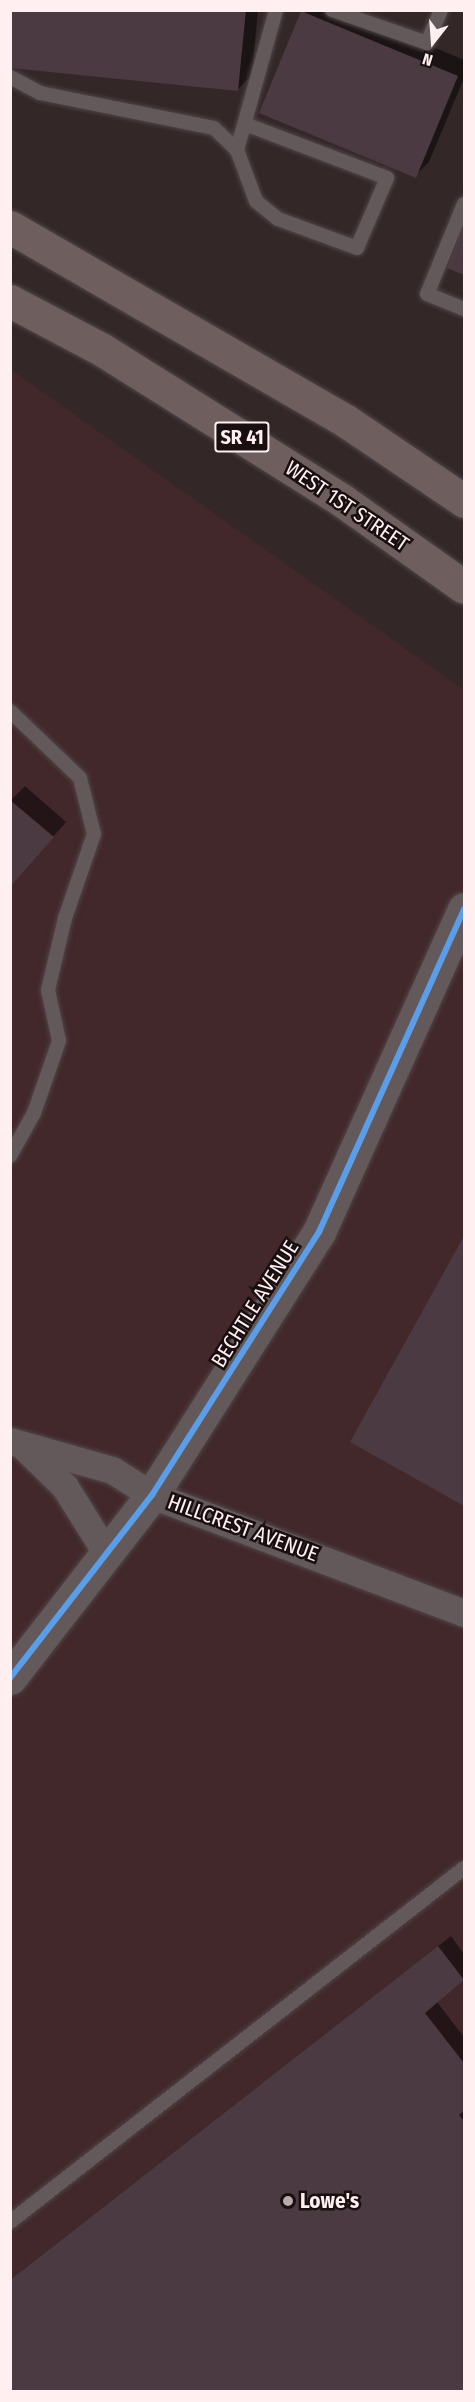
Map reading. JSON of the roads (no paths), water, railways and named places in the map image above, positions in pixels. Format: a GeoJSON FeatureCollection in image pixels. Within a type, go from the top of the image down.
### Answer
{"type":"FeatureCollection","features":[{"type":"Feature","properties":{"kind":"main road"},"geometry":{"type":"LineString","coordinates":[[10,227],[346,421],[465,501]]}},
{"type":"Feature","properties":{"kind":"main road","name":"WEST 1ST STREET"},"geometry":{"type":"LineString","coordinates":[[10,301],[101,349],[323,488],[465,587]]}},
{"type":"Feature","properties":{"kind":"street","name":"BECHTLE AVENUE"},"geometry":{"type":"LineString","coordinates":[[10,1678],[105,1551],[152,1495],[319,1232],[465,909]]}},
{"type":"Feature","properties":{"kind":"street","name":"HILLCREST AVENUE"},"geometry":{"type":"LineString","coordinates":[[16,1443],[112,1470],[152,1495],[465,1613]]}},
{"type":"Feature","properties":{"kind":"street","name":"HILLCREST AVENUE"},"geometry":{"type":"LineString","coordinates":[[16,1443],[64,1487],[105,1551]]}},
{"type":"Feature","properties":{"kind":"lane"},"geometry":{"type":"LineString","coordinates":[[237,150],[276,10]]}},
{"type":"Feature","properties":{"kind":"lane"},"geometry":{"type":"LineString","coordinates":[[332,10],[427,43],[441,10]]}},
{"type":"Feature","properties":{"kind":"lane"},"geometry":{"type":"LineString","coordinates":[[10,77],[40,93],[214,128],[237,150],[256,201],[263,207],[278,219],[357,248],[387,178],[245,124]]}},
{"type":"Feature","properties":{"kind":"lane"},"geometry":{"type":"LineString","coordinates":[[465,204],[427,294],[465,309]]}},
{"type":"Feature","properties":{"kind":"lane"},"geometry":{"type":"LineString","coordinates":[[10,711],[80,778],[94,834],[65,918],[48,990],[59,1041],[34,1113],[10,1156]]}},
{"type":"Feature","properties":{"kind":"lane"},"geometry":{"type":"LineString","coordinates":[[10,2222],[465,1868]]}},
{"type":"Feature","properties":{"kind":"place","name":"Lowe's"},"geometry":{"type":"Point","coordinates":[288,2201]}}]}
